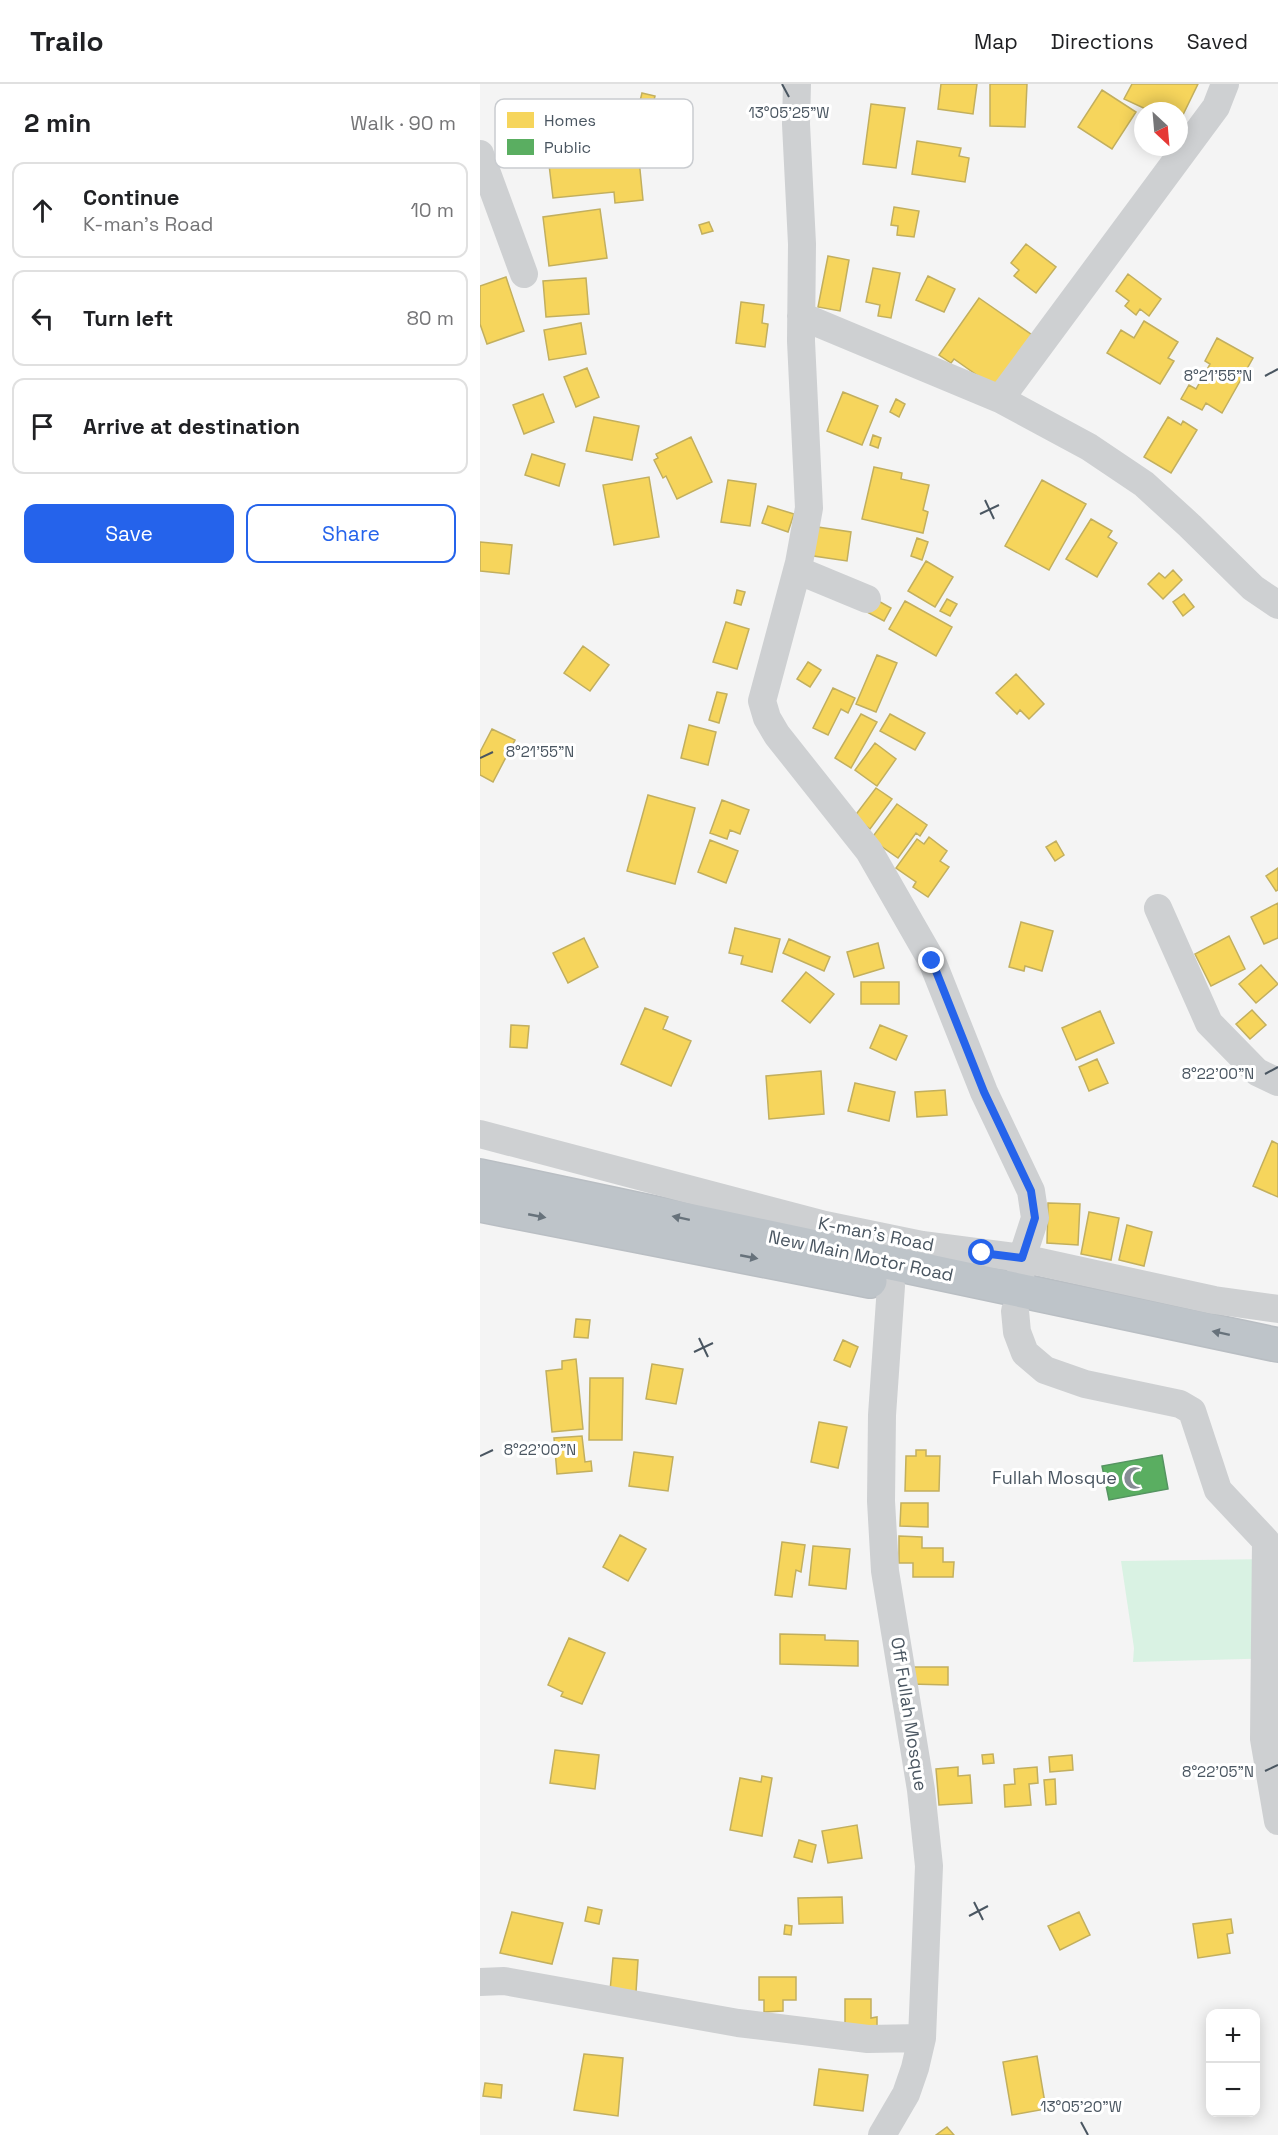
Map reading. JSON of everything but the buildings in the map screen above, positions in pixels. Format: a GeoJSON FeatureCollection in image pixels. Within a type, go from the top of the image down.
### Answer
{"type":"FeatureCollection","features":[{"type":"Feature","properties":{"kind":"highway","name":"New Main Motor Road"},"geometry":{"type":"LineString","coordinates":[[480,1176],[734,1216],[1017,1300],[1278,1368]]}},
{"type":"Feature","properties":{"kind":"highway","name":"New Main Motor Road"},"geometry":{"type":"LineString","coordinates":[[480,1205],[891,1286],[1017,1300],[1278,1345]]}},
{"type":"Feature","properties":{"kind":"street"},"geometry":{"type":"LineString","coordinates":[[797,84],[796,124],[802,244],[801,316],[809,508],[797,570],[762,700],[767,718],[777,735],[869,851],[932,961],[984,1092],[1031,1191],[1035,1218],[1022,1258],[1017,1300],[1017,1332],[1025,1353],[1045,1370],[1085,1383],[1180,1404],[1192,1411],[1218,1490],[1266,1541],[1264,1739],[1278,1821]]}},
{"type":"Feature","properties":{"kind":"street"},"geometry":{"type":"LineString","coordinates":[[1000,399],[1216,107],[1225,84]]}},
{"type":"Feature","properties":{"kind":"street"},"geometry":{"type":"LineString","coordinates":[[480,154],[524,274]]}},
{"type":"Feature","properties":{"kind":"street"},"geometry":{"type":"LineString","coordinates":[[801,316],[1000,399],[1089,447],[1144,484],[1253,588],[1278,605]]}},
{"type":"Feature","properties":{"kind":"street"},"geometry":{"type":"LineString","coordinates":[[797,570],[867,599]]}},
{"type":"Feature","properties":{"kind":"street"},"geometry":{"type":"LineString","coordinates":[[1158,908],[1209,1023],[1257,1072],[1278,1082]]}},
{"type":"Feature","properties":{"kind":"street"},"geometry":{"type":"LineString","coordinates":[[480,1164],[485,1136]]}},
{"type":"Feature","properties":{"kind":"street","name":"K-man's Road"},"geometry":{"type":"LineString","coordinates":[[485,1136],[734,1216],[825,1225],[922,1245],[1022,1258],[1214,1300],[1278,1309]]}},
{"type":"Feature","properties":{"kind":"street","name":"Off Fullah Mosque"},"geometry":{"type":"LineString","coordinates":[[882,2135],[906,2094],[922,2038],[929,1866],[921,1790],[885,1571],[881,1502],[882,1415],[891,1286]]}},
{"type":"Feature","properties":{"kind":"street"},"geometry":{"type":"LineString","coordinates":[[480,1982],[504,1981],[738,2023],[868,2039],[922,2038]]}},
{"type":"Feature","properties":{"kind":"green space"},"geometry":{"type":"Polygon","coordinates":[[[1278,1559],[1278,1658],[1133,1662],[1134,1648],[1121,1561],[1278,1559]]]}},
{"type":"Feature","properties":{"kind":"place","name":"Fullah Mosque"},"geometry":{"type":"Point","coordinates":[1135,1478]}},
{"type":"Feature","properties":{"kind":"route"},"geometry":{"type":"LineString","coordinates":[[932,961],[984,1092],[1031,1191],[1035,1218],[1022,1258],[982,1253]]}}]}
